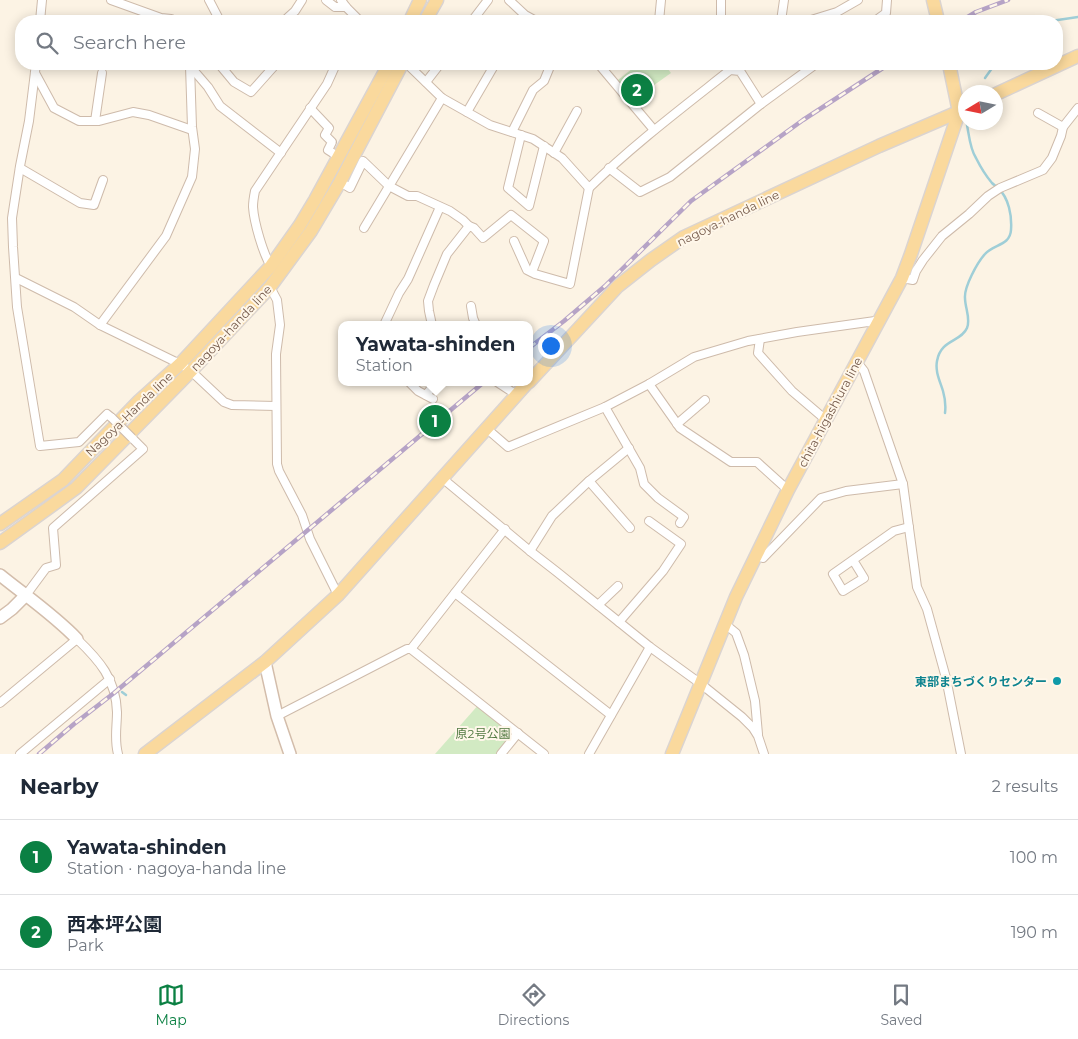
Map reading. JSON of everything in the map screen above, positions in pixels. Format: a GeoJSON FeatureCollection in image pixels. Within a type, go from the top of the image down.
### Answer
{"type":"FeatureCollection","features":[{"type":"Feature","properties":{"kind":"main road"},"geometry":{"type":"LineString","coordinates":[[413,15],[420,0]]}},
{"type":"Feature","properties":{"kind":"main road"},"geometry":{"type":"LineString","coordinates":[[428,15],[437,0]]}},
{"type":"Feature","properties":{"kind":"main road"},"geometry":{"type":"LineString","coordinates":[[932,0],[936,15]]}},
{"type":"Feature","properties":{"kind":"main road"},"geometry":{"type":"LineString","coordinates":[[1063,63],[1078,56]]}},
{"type":"Feature","properties":{"kind":"main road","name":"Nagoya-Handa line"},"geometry":{"type":"LineString","coordinates":[[0,524],[63,480],[139,401],[186,368],[270,266],[300,225],[386,70]]}},
{"type":"Feature","properties":{"kind":"main road","name":"nagoya-handa line"},"geometry":{"type":"LineString","coordinates":[[0,543],[76,488],[186,368],[270,287],[311,231],[340,182],[399,70]]}},
{"type":"Feature","properties":{"kind":"main road"},"geometry":{"type":"LineString","coordinates":[[950,70],[958,97]]}},
{"type":"Feature","properties":{"kind":"main road"},"geometry":{"type":"LineString","coordinates":[[1003,91],[1048,70]]}},
{"type":"Feature","properties":{"kind":"main road","name":"nagoya-handa line"},"geometry":{"type":"LineString","coordinates":[[533,377],[618,286],[684,237],[879,146],[958,112]]}},
{"type":"Feature","properties":{"kind":"main road","name":"chita-higashiura line"},"geometry":{"type":"LineString","coordinates":[[672,754],[736,597],[788,490],[902,278],[958,121]]}},
{"type":"Feature","properties":{"kind":"main road","name":"nagoya-handa line"},"geometry":{"type":"LineString","coordinates":[[145,754],[266,662],[338,595],[525,386]]}},
{"type":"Feature","properties":{"kind":"street"},"geometry":{"type":"LineString","coordinates":[[41,15],[42,0]]}},
{"type":"Feature","properties":{"kind":"street"},"geometry":{"type":"LineString","coordinates":[[111,0],[153,15]]}},
{"type":"Feature","properties":{"kind":"street"},"geometry":{"type":"LineString","coordinates":[[208,0],[217,15]]}},
{"type":"Feature","properties":{"kind":"street"},"geometry":{"type":"LineString","coordinates":[[291,15],[302,0]]}},
{"type":"Feature","properties":{"kind":"street"},"geometry":{"type":"LineString","coordinates":[[326,0],[335,7],[344,4],[352,15]]}},
{"type":"Feature","properties":{"kind":"street"},"geometry":{"type":"LineString","coordinates":[[477,15],[488,0]]}},
{"type":"Feature","properties":{"kind":"street"},"geometry":{"type":"LineString","coordinates":[[508,0],[520,15]]}},
{"type":"Feature","properties":{"kind":"street"},"geometry":{"type":"LineString","coordinates":[[660,15],[661,0]]}},
{"type":"Feature","properties":{"kind":"street"},"geometry":{"type":"LineString","coordinates":[[721,0],[722,15]]}},
{"type":"Feature","properties":{"kind":"street"},"geometry":{"type":"LineString","coordinates":[[782,15],[784,0]]}},
{"type":"Feature","properties":{"kind":"street"},"geometry":{"type":"LineString","coordinates":[[827,15],[837,12],[858,0]]}},
{"type":"Feature","properties":{"kind":"street"},"geometry":{"type":"LineString","coordinates":[[883,15],[886,13],[887,0]]}},
{"type":"Feature","properties":{"kind":"street"},"geometry":{"type":"LineString","coordinates":[[0,618],[26,595],[46,568],[56,564],[53,528],[143,449],[107,414],[79,442],[40,446],[17,307],[12,218],[29,121],[35,70]]}},
{"type":"Feature","properties":{"kind":"street"},"geometry":{"type":"LineString","coordinates":[[100,325],[166,236],[192,176],[194,149],[189,70]]}},
{"type":"Feature","properties":{"kind":"street"},"geometry":{"type":"LineString","coordinates":[[193,70],[208,87],[220,106],[281,152]]}},
{"type":"Feature","properties":{"kind":"street"},"geometry":{"type":"LineString","coordinates":[[224,70],[234,82],[251,92],[271,70]]}},
{"type":"Feature","properties":{"kind":"street"},"geometry":{"type":"LineString","coordinates":[[270,266],[266,258],[254,213],[255,191],[326,84],[333,70]]}},
{"type":"Feature","properties":{"kind":"street"},"geometry":{"type":"LineString","coordinates":[[413,70],[442,98],[490,126],[533,139],[562,158],[589,188]]}},
{"type":"Feature","properties":{"kind":"street"},"geometry":{"type":"LineString","coordinates":[[426,82],[435,70]]}},
{"type":"Feature","properties":{"kind":"street"},"geometry":{"type":"LineString","coordinates":[[467,112],[492,70]]}},
{"type":"Feature","properties":{"kind":"street"},"geometry":{"type":"LineString","coordinates":[[512,132],[533,90],[544,81],[549,70]]}},
{"type":"Feature","properties":{"kind":"street"},"geometry":{"type":"LineString","coordinates":[[604,70],[654,130]]}},
{"type":"Feature","properties":{"kind":"street"},"geometry":{"type":"LineString","coordinates":[[514,241],[527,270],[570,284],[589,188],[610,168],[654,130],[730,70],[740,72],[761,104]]}},
{"type":"Feature","properties":{"kind":"street"},"geometry":{"type":"LineString","coordinates":[[610,168],[640,192],[670,177],[761,104],[808,70]]}},
{"type":"Feature","properties":{"kind":"street"},"geometry":{"type":"LineString","coordinates":[[35,73],[54,108],[79,120],[99,121],[133,112],[149,114],[192,130]]}},
{"type":"Feature","properties":{"kind":"street"},"geometry":{"type":"LineString","coordinates":[[95,121],[102,74]]}},
{"type":"Feature","properties":{"kind":"street"},"geometry":{"type":"LineString","coordinates":[[364,228],[442,98]]}},
{"type":"Feature","properties":{"kind":"street"},"geometry":{"type":"LineString","coordinates":[[310,108],[329,128],[325,135],[332,142],[328,150],[339,157]]}},
{"type":"Feature","properties":{"kind":"street"},"geometry":{"type":"LineString","coordinates":[[902,278],[913,280],[923,260],[942,236],[988,196],[1000,188],[1043,170],[1052,158],[1063,128],[1078,108]]}},
{"type":"Feature","properties":{"kind":"street"},"geometry":{"type":"LineString","coordinates":[[554,153],[577,111]]}},
{"type":"Feature","properties":{"kind":"street"},"geometry":{"type":"LineString","coordinates":[[1038,113],[1063,128]]}},
{"type":"Feature","properties":{"kind":"street"},"geometry":{"type":"LineString","coordinates":[[521,135],[508,188],[529,206],[544,146]]}},
{"type":"Feature","properties":{"kind":"street"},"geometry":{"type":"LineString","coordinates":[[340,182],[350,188],[363,161],[389,186],[408,196],[417,196],[450,211],[474,228],[483,238],[510,214],[544,241],[532,272]]}},
{"type":"Feature","properties":{"kind":"street"},"geometry":{"type":"LineString","coordinates":[[20,168],[80,203],[94,205],[102,180]]}},
{"type":"Feature","properties":{"kind":"street"},"geometry":{"type":"LineString","coordinates":[[386,321],[408,279],[440,207]]}},
{"type":"Feature","properties":{"kind":"street"},"geometry":{"type":"LineString","coordinates":[[431,321],[428,301],[434,285],[447,254],[469,226]]}},
{"type":"Feature","properties":{"kind":"street"},"geometry":{"type":"LineString","coordinates":[[16,278],[74,307],[100,325],[186,368],[224,402],[232,405],[276,406]]}},
{"type":"Feature","properties":{"kind":"street"},"geometry":{"type":"LineString","coordinates":[[270,287],[277,300],[280,325],[276,354],[276,457],[280,471],[302,515],[310,539],[338,595]]}},
{"type":"Feature","properties":{"kind":"street"},"geometry":{"type":"LineString","coordinates":[[471,306],[474,321]]}},
{"type":"Feature","properties":{"kind":"street"},"geometry":{"type":"LineString","coordinates":[[486,428],[508,447],[605,407],[694,357],[748,341],[875,321],[878,323]]}},
{"type":"Feature","properties":{"kind":"street"},"geometry":{"type":"LineString","coordinates":[[760,339],[758,353],[792,391],[826,420]]}},
{"type":"Feature","properties":{"kind":"street"},"geometry":{"type":"LineString","coordinates":[[857,362],[864,371],[903,484],[917,587],[927,609],[946,678],[961,754]]}},
{"type":"Feature","properties":{"kind":"street"},"geometry":{"type":"LineString","coordinates":[[649,384],[680,428],[731,462],[758,462],[788,490]]}},
{"type":"Feature","properties":{"kind":"street"},"geometry":{"type":"LineString","coordinates":[[413,386],[430,397],[434,386]]}},
{"type":"Feature","properties":{"kind":"street"},"geometry":{"type":"LineString","coordinates":[[504,386],[517,395]]}},
{"type":"Feature","properties":{"kind":"street"},"geometry":{"type":"LineString","coordinates":[[677,424],[705,400]]}},
{"type":"Feature","properties":{"kind":"street"},"geometry":{"type":"LineString","coordinates":[[605,407],[640,468],[644,484],[658,498],[684,517],[680,523]]}},
{"type":"Feature","properties":{"kind":"street"},"geometry":{"type":"LineString","coordinates":[[530,551],[552,516],[589,481],[629,448]]}},
{"type":"Feature","properties":{"kind":"street"},"geometry":{"type":"LineString","coordinates":[[442,478],[598,606],[742,717],[758,736]]}},
{"type":"Feature","properties":{"kind":"street"},"geometry":{"type":"LineString","coordinates":[[589,481],[630,528]]}},
{"type":"Feature","properties":{"kind":"street"},"geometry":{"type":"LineString","coordinates":[[756,556],[762,558],[821,498],[846,490],[903,484]]}},
{"type":"Feature","properties":{"kind":"street"},"geometry":{"type":"LineString","coordinates":[[619,622],[663,571],[681,544],[649,520]]}},
{"type":"Feature","properties":{"kind":"street"},"geometry":{"type":"LineString","coordinates":[[853,560],[894,532],[909,527]]}},
{"type":"Feature","properties":{"kind":"street"},"geometry":{"type":"LineString","coordinates":[[277,716],[407,649],[411,649],[505,530]]}},
{"type":"Feature","properties":{"kind":"street"},"geometry":{"type":"LineString","coordinates":[[0,575],[64,625],[106,671],[113,687],[117,708],[115,734],[118,754]]}},
{"type":"Feature","properties":{"kind":"street"},"geometry":{"type":"LineString","coordinates":[[598,606],[618,586]]}},
{"type":"Feature","properties":{"kind":"street"},"geometry":{"type":"LineString","coordinates":[[455,593],[611,715]]}},
{"type":"Feature","properties":{"kind":"street"},"geometry":{"type":"LineString","coordinates":[[725,624],[736,633],[744,655],[755,701],[758,736],[764,754]]}},
{"type":"Feature","properties":{"kind":"street"},"geometry":{"type":"LineString","coordinates":[[0,704],[77,639]]}},
{"type":"Feature","properties":{"kind":"street"},"geometry":{"type":"LineString","coordinates":[[589,754],[650,647]]}},
{"type":"Feature","properties":{"kind":"street"},"geometry":{"type":"LineString","coordinates":[[411,649],[544,754]]}},
{"type":"Feature","properties":{"kind":"street"},"geometry":{"type":"LineString","coordinates":[[266,662],[277,716],[290,754]]}},
{"type":"Feature","properties":{"kind":"street"},"geometry":{"type":"LineString","coordinates":[[20,754],[110,679]]}},
{"type":"Feature","properties":{"kind":"street"},"geometry":{"type":"LineString","coordinates":[[501,754],[518,733]]}},
{"type":"Feature","properties":{"kind":"green space"},"geometry":{"type":"Polygon","coordinates":[[[630,70],[669,70],[671,73],[633,100],[618,80],[630,70]]]}},
{"type":"Feature","properties":{"kind":"green space","name":"原2号公園"},"geometry":{"type":"Polygon","coordinates":[[[480,703],[518,733],[501,754],[435,754],[480,703]]]}},
{"type":"Feature","properties":{"kind":"waterway"},"geometry":{"type":"LineString","coordinates":[[1063,19],[1078,17]]}},
{"type":"Feature","properties":{"kind":"waterway"},"geometry":{"type":"LineString","coordinates":[[985,78],[991,70]]}},
{"type":"Feature","properties":{"kind":"waterway"},"geometry":{"type":"LineString","coordinates":[[945,413],[944,396],[937,369],[939,354],[947,345],[964,333],[967,328],[965,293],[975,269],[988,251],[1008,239],[1011,230],[1010,213],[1005,197],[981,168],[974,154],[968,130]]}},
{"type":"Feature","properties":{"kind":"waterway"},"geometry":{"type":"LineString","coordinates":[[122,692],[126,695]]}},
{"type":"Feature","properties":{"kind":"railway"},"geometry":{"type":"LineString","coordinates":[[971,15],[1008,0]]}},
{"type":"Feature","properties":{"kind":"railway"},"geometry":{"type":"LineString","coordinates":[[533,345],[605,286],[691,201],[803,120],[880,70]]}},
{"type":"Feature","properties":{"kind":"railway"},"geometry":{"type":"LineString","coordinates":[[39,754],[479,386]]}},
{"type":"Feature","properties":{"kind":"place","name":"西本坪公園"},"geometry":{"type":"Point","coordinates":[637,90]}},
{"type":"Feature","properties":{"kind":"place","name":"Yawata-shinden"},"geometry":{"type":"Point","coordinates":[435,421]}},
{"type":"Feature","properties":{"kind":"place","name":"東部まちづくりセンター"},"geometry":{"type":"Point","coordinates":[1057,681]}}]}
